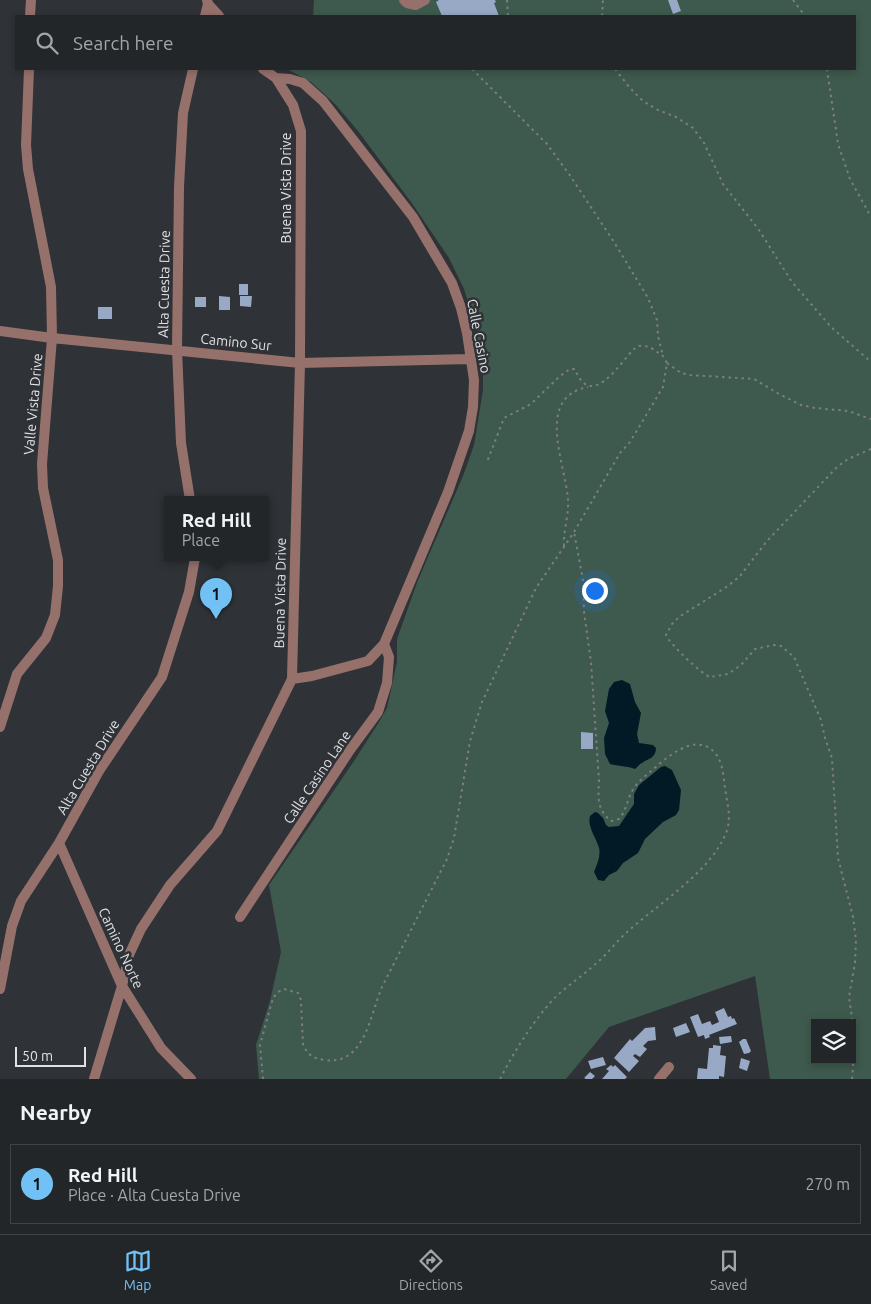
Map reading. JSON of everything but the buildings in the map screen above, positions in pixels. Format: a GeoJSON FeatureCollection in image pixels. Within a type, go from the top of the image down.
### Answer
{"type":"FeatureCollection","features":[{"type":"Feature","properties":{"kind":"street"},"geometry":{"type":"LineString","coordinates":[[30,0],[30,15]]}},
{"type":"Feature","properties":{"kind":"street"},"geometry":{"type":"LineString","coordinates":[[404,0],[407,3],[416,5],[425,0]]}},
{"type":"Feature","properties":{"kind":"street"},"geometry":{"type":"LineString","coordinates":[[205,15],[208,2]]}},
{"type":"Feature","properties":{"kind":"street"},"geometry":{"type":"LineString","coordinates":[[208,2],[218,15]]}},
{"type":"Feature","properties":{"kind":"street","name":"Valle Vista Drive"},"geometry":{"type":"LineString","coordinates":[[0,727],[17,674],[46,638],[55,615],[58,586],[58,560],[43,488],[42,464],[52,338],[51,287],[26,145],[29,70]]}},
{"type":"Feature","properties":{"kind":"street","name":"Alta Cuesta Drive"},"geometry":{"type":"LineString","coordinates":[[189,496],[181,443],[176,350],[179,186],[183,112],[193,70]]}},
{"type":"Feature","properties":{"kind":"street","name":"Buena Vista Drive"},"geometry":{"type":"LineString","coordinates":[[94,1079],[122,986],[129,955],[142,929],[170,885],[217,831],[292,679],[300,363],[301,131],[293,105],[276,78],[264,70]]}},
{"type":"Feature","properties":{"kind":"street","name":"Calle Casino"},"geometry":{"type":"LineString","coordinates":[[276,78],[290,79],[303,83],[324,100],[413,218],[452,282],[467,333],[474,380],[473,407],[463,452],[384,644],[368,661],[312,676],[292,679]]}},
{"type":"Feature","properties":{"kind":"street","name":"Camino Sur"},"geometry":{"type":"LineString","coordinates":[[0,331],[300,363],[470,358]]}},
{"type":"Feature","properties":{"kind":"street","name":"Alta Cuesta Drive"},"geometry":{"type":"LineString","coordinates":[[0,988],[12,926],[21,901],[59,843],[99,771],[162,677],[189,592],[194,561]]}},
{"type":"Feature","properties":{"kind":"street","name":"Calle Casino Lane"},"geometry":{"type":"LineString","coordinates":[[240,917],[350,750],[378,712],[387,683],[389,657],[384,644]]}},
{"type":"Feature","properties":{"kind":"street","name":"Camino Norte"},"geometry":{"type":"LineString","coordinates":[[59,843],[122,986],[161,1048],[191,1079]]}},
{"type":"Feature","properties":{"kind":"street"},"geometry":{"type":"LineString","coordinates":[[659,1079],[670,1067]]}},
{"type":"Feature","properties":{"kind":"path"},"geometry":{"type":"LineString","coordinates":[[507,0],[508,15]]}},
{"type":"Feature","properties":{"kind":"path"},"geometry":{"type":"LineString","coordinates":[[602,15],[603,0]]}},
{"type":"Feature","properties":{"kind":"path"},"geometry":{"type":"LineString","coordinates":[[793,0],[804,15]]}},
{"type":"Feature","properties":{"kind":"path"},"geometry":{"type":"LineString","coordinates":[[473,70],[547,144],[569,174],[614,242],[654,309],[658,336],[663,356],[667,363],[681,373],[690,375],[754,379],[779,394],[808,407],[848,411],[871,419]]}},
{"type":"Feature","properties":{"kind":"path"},"geometry":{"type":"LineString","coordinates":[[615,70],[643,101],[658,110],[676,117],[693,128],[704,143],[723,184],[759,230],[792,282],[831,327],[871,362]]}},
{"type":"Feature","properties":{"kind":"path"},"geometry":{"type":"LineString","coordinates":[[827,70],[838,144],[850,179],[871,217]]}},
{"type":"Feature","properties":{"kind":"path"},"geometry":{"type":"LineString","coordinates":[[564,546],[568,498],[558,444],[560,406],[566,397],[574,391],[590,386],[598,386],[639,346],[650,347],[663,356]]}},
{"type":"Feature","properties":{"kind":"path"},"geometry":{"type":"LineString","coordinates":[[263,1079],[260,1045],[273,998],[284,988],[298,994],[301,1000],[304,1044],[310,1056],[329,1061],[341,1060],[360,1044],[368,1028],[382,987],[447,859],[454,838],[470,741],[480,708],[536,588],[574,532],[620,453],[630,442],[663,387],[667,363]]}},
{"type":"Feature","properties":{"kind":"path"},"geometry":{"type":"LineString","coordinates":[[486,462],[504,418],[531,404],[570,369],[575,369],[578,375],[590,386]]}},
{"type":"Feature","properties":{"kind":"path"},"geometry":{"type":"LineString","coordinates":[[852,1079],[854,1039],[849,997],[855,963],[856,940],[853,917],[838,858],[832,758],[814,702],[794,657],[781,646],[774,645],[755,649],[741,665],[728,674],[710,677],[692,665],[674,644],[667,639],[666,635],[672,624],[679,617],[728,586],[740,576],[767,541],[837,467],[848,459],[871,449]]}},
{"type":"Feature","properties":{"kind":"path"},"geometry":{"type":"LineString","coordinates":[[500,1079],[514,1052],[550,1003],[595,965],[625,934],[675,893],[709,860],[727,832],[729,822],[723,769],[713,750],[696,744],[673,752],[640,781],[634,788],[627,808],[620,819],[611,821],[599,807],[597,798],[599,782],[591,662],[584,612],[583,580],[574,532]]}},
{"type":"Feature","properties":{"kind":"green space"},"geometry":{"type":"Polygon","coordinates":[[[314,0],[871,0],[871,1079],[770,1079],[755,976],[609,1027],[566,1079],[259,1079],[256,1045],[270,1001],[281,952],[269,885],[354,761],[387,708],[397,662],[397,639],[418,580],[463,476],[474,445],[483,390],[483,370],[473,318],[464,289],[449,258],[411,202],[358,131],[335,104],[311,82],[289,70],[856,70],[856,15],[313,15],[314,0]]]}},
{"type":"Feature","properties":{"kind":"water"},"geometry":{"type":"Polygon","coordinates":[[[622,680],[630,684],[635,702],[641,713],[637,734],[639,743],[653,745],[656,748],[650,759],[635,769],[610,764],[605,754],[604,738],[609,723],[605,711],[609,689],[614,682],[622,680]]]}},
{"type":"Feature","properties":{"kind":"water"},"geometry":{"type":"Polygon","coordinates":[[[665,766],[672,770],[681,790],[679,810],[676,815],[663,822],[645,839],[638,853],[623,863],[617,871],[609,875],[604,881],[598,880],[594,872],[599,851],[591,828],[590,816],[595,812],[598,813],[609,827],[619,826],[634,804],[634,794],[639,785],[661,767],[665,766]]]}},
{"type":"Feature","properties":{"kind":"place","name":"Red Hill"},"geometry":{"type":"Point","coordinates":[216,619]}}]}
